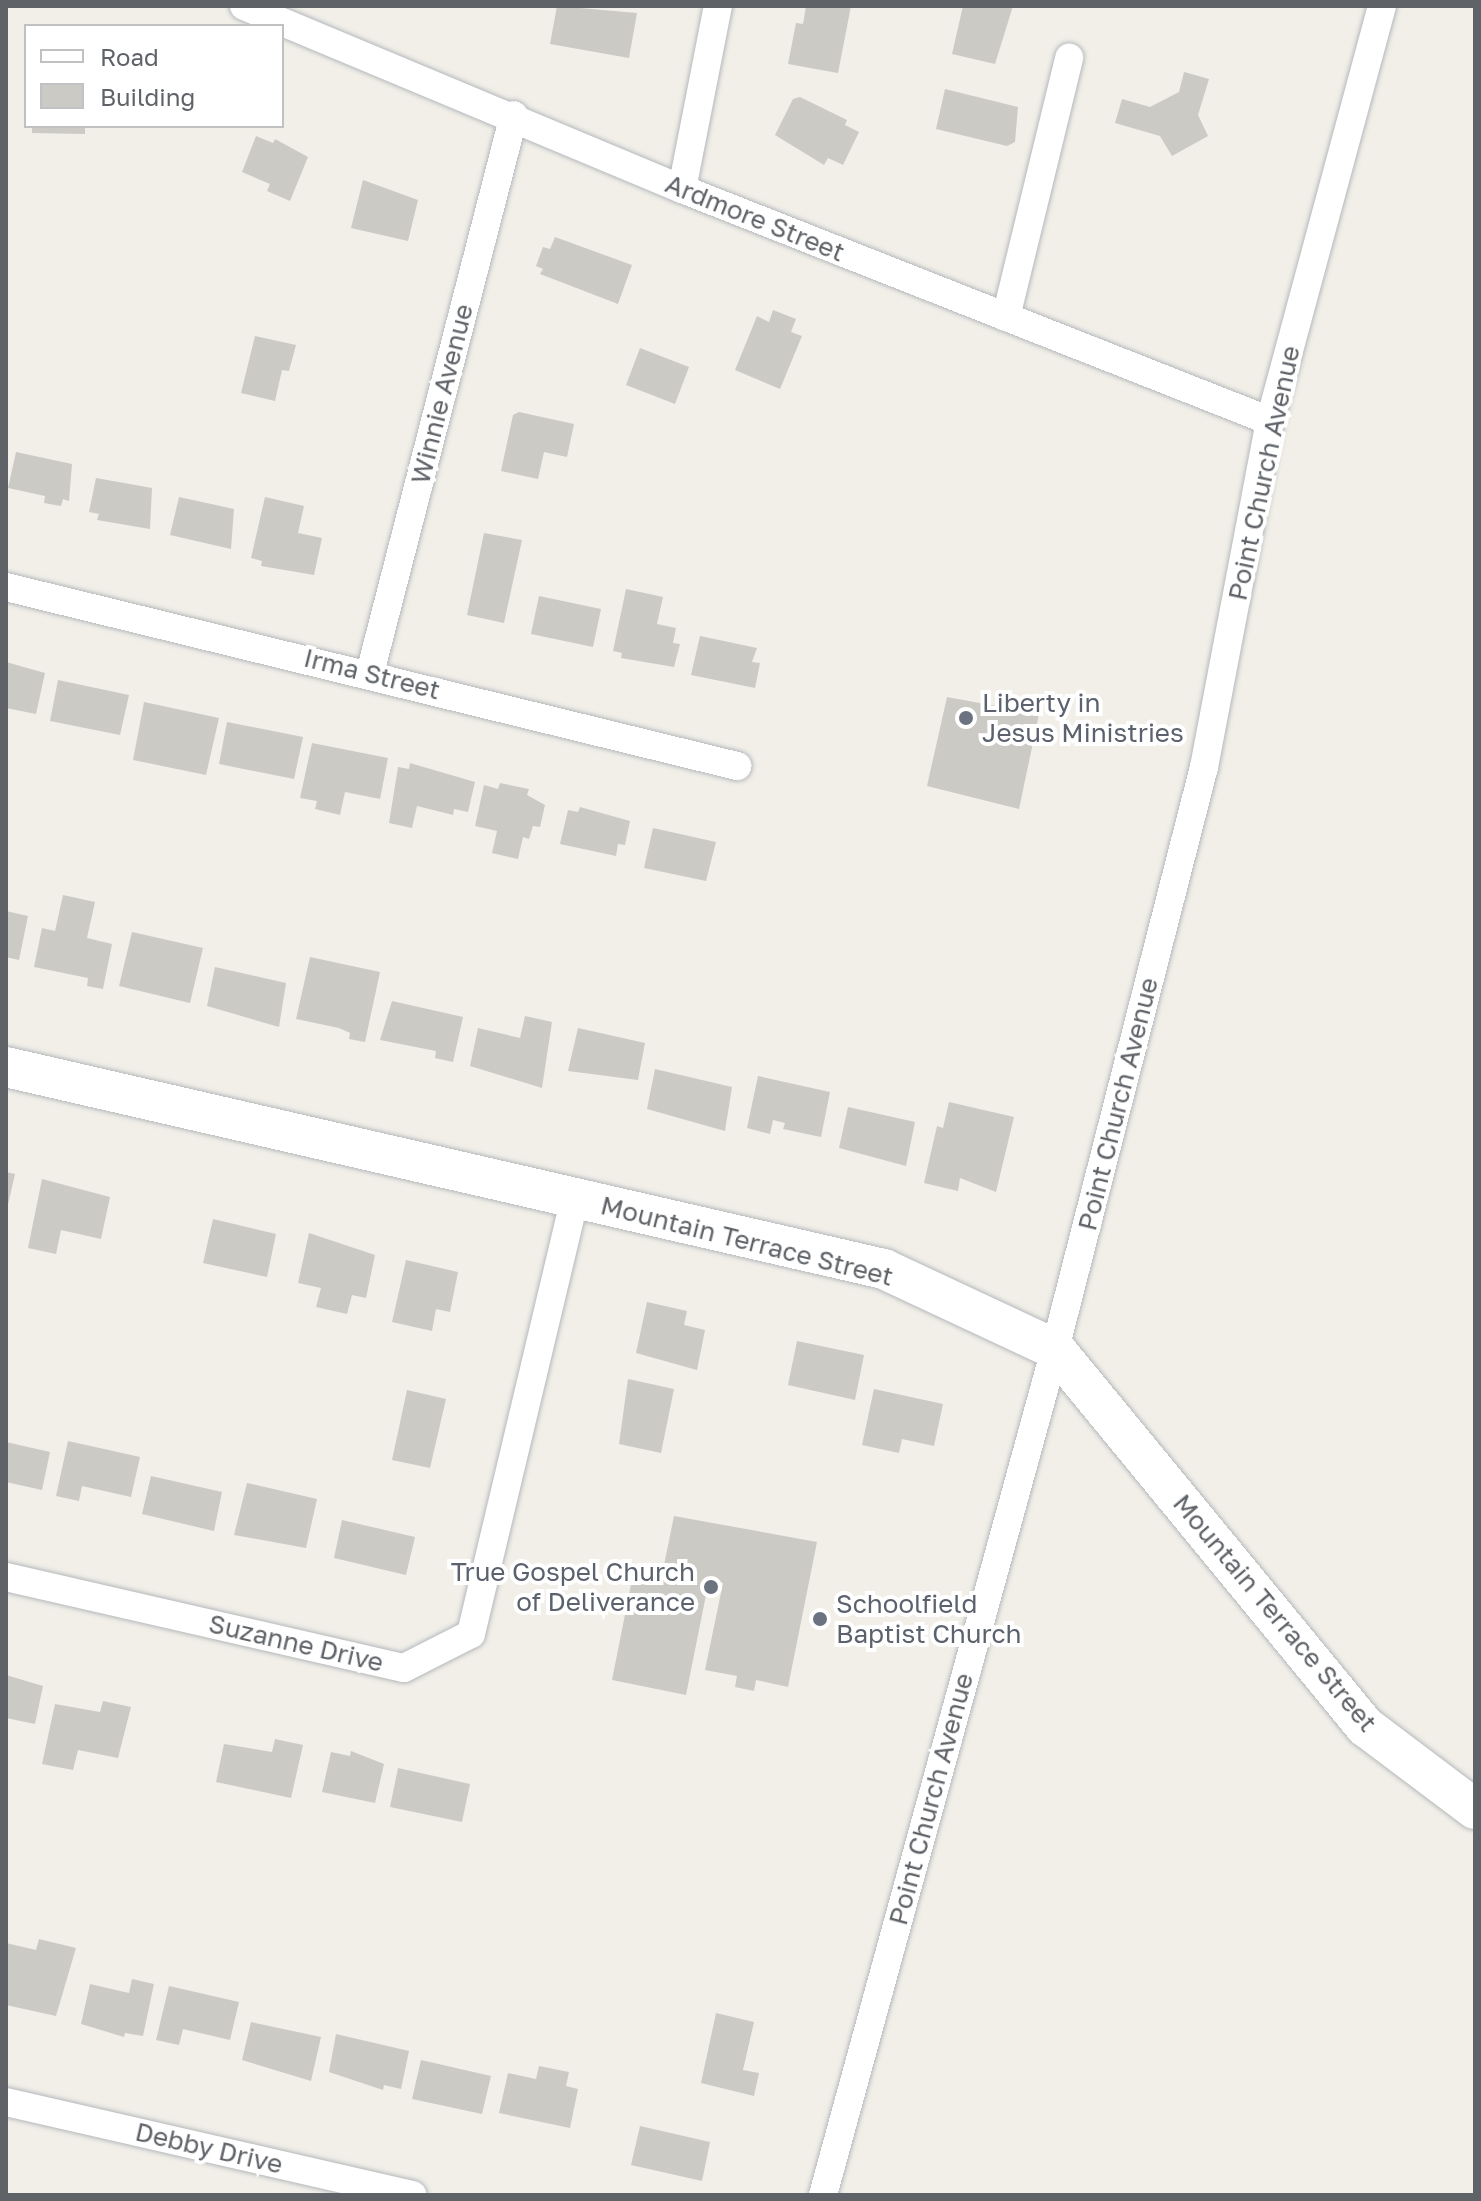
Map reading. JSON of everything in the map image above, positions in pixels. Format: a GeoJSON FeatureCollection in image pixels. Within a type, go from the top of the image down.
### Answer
{"type":"FeatureCollection","features":[{"type":"Feature","properties":{"kind":"street"},"geometry":{"type":"LineString","coordinates":[[682,189],[718,6]]}},
{"type":"Feature","properties":{"kind":"street","name":"Point Church Avenue"},"geometry":{"type":"LineString","coordinates":[[823,2195],[1055,1349],[1204,767],[1270,421],[1382,6]]}},
{"type":"Feature","properties":{"kind":"street","name":"Ardmore Street"},"geometry":{"type":"LineString","coordinates":[[261,8],[682,189],[1270,421]]}},
{"type":"Feature","properties":{"kind":"street"},"geometry":{"type":"LineString","coordinates":[[1006,317],[1069,58]]}},
{"type":"Feature","properties":{"kind":"street","name":"Winnie Avenue"},"geometry":{"type":"LineString","coordinates":[[370,673],[514,115]]}},
{"type":"Feature","properties":{"kind":"street","name":"Irma Street"},"geometry":{"type":"LineString","coordinates":[[6,587],[370,673],[737,766]]}},
{"type":"Feature","properties":{"kind":"street","name":"Mountain Terrace Street"},"geometry":{"type":"LineString","coordinates":[[6,1067],[884,1269],[1055,1349],[1366,1727],[1475,1809]]}},
{"type":"Feature","properties":{"kind":"street","name":"Suzanne Drive"},"geometry":{"type":"LineString","coordinates":[[6,1577],[404,1668],[471,1634],[575,1199]]}},
{"type":"Feature","properties":{"kind":"street","name":"Debby Drive"},"geometry":{"type":"LineString","coordinates":[[6,2102],[413,2195]]}},
{"type":"Feature","properties":{"kind":"building"},"geometry":{"type":"Polygon","coordinates":[[[557,6],[637,13],[629,58],[550,44],[557,6]]]}},
{"type":"Feature","properties":{"kind":"building"},"geometry":{"type":"Polygon","coordinates":[[[806,6],[851,6],[838,73],[788,64],[796,23],[803,24],[806,6]]]}},
{"type":"Feature","properties":{"kind":"building"},"geometry":{"type":"Polygon","coordinates":[[[963,6],[1013,6],[995,64],[952,54],[963,6]]]}},
{"type":"Feature","properties":{"kind":"building"},"geometry":{"type":"Polygon","coordinates":[[[1184,72],[1209,79],[1198,115],[1208,136],[1172,156],[1160,136],[1115,123],[1122,99],[1150,107],[1179,92],[1184,72]]]}},
{"type":"Feature","properties":{"kind":"building"},"geometry":{"type":"Polygon","coordinates":[[[945,89],[1018,107],[1015,142],[1007,146],[936,129],[945,89]]]}},
{"type":"Feature","properties":{"kind":"building"},"geometry":{"type":"Polygon","coordinates":[[[800,97],[847,120],[845,125],[859,132],[843,165],[828,158],[824,165],[775,135],[793,99],[800,97]]]}},
{"type":"Feature","properties":{"kind":"building"},"geometry":{"type":"Polygon","coordinates":[[[32,128],[85,128],[85,134],[32,133],[32,128]]]}},
{"type":"Feature","properties":{"kind":"building"},"geometry":{"type":"Polygon","coordinates":[[[256,136],[273,143],[275,139],[308,157],[290,201],[267,191],[270,184],[242,172],[256,136]]]}},
{"type":"Feature","properties":{"kind":"building"},"geometry":{"type":"Polygon","coordinates":[[[363,180],[418,200],[408,241],[351,228],[363,180]]]}},
{"type":"Feature","properties":{"kind":"building"},"geometry":{"type":"Polygon","coordinates":[[[555,237],[632,265],[618,304],[540,274],[543,269],[536,266],[543,247],[550,249],[555,237]]]}},
{"type":"Feature","properties":{"kind":"building"},"geometry":{"type":"Polygon","coordinates":[[[773,310],[796,319],[791,332],[802,336],[780,389],[735,370],[757,316],[769,322],[773,310]]]}},
{"type":"Feature","properties":{"kind":"building"},"geometry":{"type":"Polygon","coordinates":[[[255,336],[296,345],[289,371],[282,370],[275,401],[241,393],[255,336]]]}},
{"type":"Feature","properties":{"kind":"building"},"geometry":{"type":"Polygon","coordinates":[[[640,348],[689,367],[675,404],[626,385],[640,348]]]}},
{"type":"Feature","properties":{"kind":"building"},"geometry":{"type":"Polygon","coordinates":[[[519,412],[574,424],[567,457],[544,452],[538,479],[501,471],[513,415],[519,412]]]}},
{"type":"Feature","properties":{"kind":"building"},"geometry":{"type":"Polygon","coordinates":[[[16,452],[72,464],[69,501],[63,499],[61,506],[44,503],[45,496],[8,488],[16,452]]]}},
{"type":"Feature","properties":{"kind":"building"},"geometry":{"type":"Polygon","coordinates":[[[96,478],[152,488],[150,529],[97,520],[99,514],[89,512],[96,478]]]}},
{"type":"Feature","properties":{"kind":"building"},"geometry":{"type":"Polygon","coordinates":[[[179,497],[234,509],[231,549],[170,535],[179,497]]]}},
{"type":"Feature","properties":{"kind":"building"},"geometry":{"type":"Polygon","coordinates":[[[265,497],[304,506],[298,533],[322,538],[314,575],[261,566],[262,561],[251,558],[265,497]]]}},
{"type":"Feature","properties":{"kind":"building"},"geometry":{"type":"Polygon","coordinates":[[[484,533],[522,540],[504,623],[467,615],[484,533]]]}},
{"type":"Feature","properties":{"kind":"building"},"geometry":{"type":"Polygon","coordinates":[[[626,589],[663,597],[657,624],[676,628],[673,643],[680,644],[674,667],[621,658],[622,653],[613,651],[626,589]]]}},
{"type":"Feature","properties":{"kind":"building"},"geometry":{"type":"Polygon","coordinates":[[[539,596],[601,609],[593,647],[531,634],[539,596]]]}},
{"type":"Feature","properties":{"kind":"building"},"geometry":{"type":"Polygon","coordinates":[[[700,636],[757,648],[752,662],[760,663],[755,688],[691,675],[700,636]]]}},
{"type":"Feature","properties":{"kind":"building"},"geometry":{"type":"Polygon","coordinates":[[[6,662],[45,673],[36,714],[6,708],[6,662]]]}},
{"type":"Feature","properties":{"kind":"building"},"geometry":{"type":"Polygon","coordinates":[[[58,680],[129,695],[120,735],[50,721],[58,680]]]}},
{"type":"Feature","properties":{"kind":"building"},"geometry":{"type":"Polygon","coordinates":[[[947,697],[1039,714],[1019,809],[927,786],[947,697]]]}},
{"type":"Feature","properties":{"kind":"building"},"geometry":{"type":"Polygon","coordinates":[[[144,702],[219,718],[206,775],[133,760],[144,702]]]}},
{"type":"Feature","properties":{"kind":"building"},"geometry":{"type":"Polygon","coordinates":[[[227,722],[303,737],[294,779],[219,764],[227,722]]]}},
{"type":"Feature","properties":{"kind":"building"},"geometry":{"type":"Polygon","coordinates":[[[312,743],[388,758],[380,799],[345,792],[340,815],[315,809],[317,801],[300,798],[312,743]]]}},
{"type":"Feature","properties":{"kind":"building"},"geometry":{"type":"Polygon","coordinates":[[[410,763],[475,782],[468,812],[454,809],[453,815],[417,806],[412,828],[389,823],[398,767],[409,769],[410,763]]]}},
{"type":"Feature","properties":{"kind":"building"},"geometry":{"type":"Polygon","coordinates":[[[500,783],[529,789],[527,795],[545,805],[540,827],[533,826],[529,839],[523,837],[518,859],[492,853],[497,831],[475,826],[484,785],[498,789],[500,783]]]}},
{"type":"Feature","properties":{"kind":"building"},"geometry":{"type":"Polygon","coordinates":[[[580,807],[630,821],[625,845],[618,844],[616,856],[560,844],[568,810],[578,812],[580,807]]]}},
{"type":"Feature","properties":{"kind":"building"},"geometry":{"type":"Polygon","coordinates":[[[653,828],[716,842],[706,881],[644,868],[653,828]]]}},
{"type":"Feature","properties":{"kind":"building"},"geometry":{"type":"Polygon","coordinates":[[[63,895],[95,902],[87,938],[112,944],[103,989],[87,986],[88,978],[34,967],[42,928],[55,931],[63,895]]]}},
{"type":"Feature","properties":{"kind":"building"},"geometry":{"type":"Polygon","coordinates":[[[6,911],[28,916],[19,960],[6,957],[6,911]]]}},
{"type":"Feature","properties":{"kind":"building"},"geometry":{"type":"Polygon","coordinates":[[[132,932],[203,948],[190,1003],[119,986],[132,932]]]}},
{"type":"Feature","properties":{"kind":"building"},"geometry":{"type":"Polygon","coordinates":[[[310,957],[380,972],[365,1042],[349,1039],[350,1033],[339,1028],[296,1019],[310,957]]]}},
{"type":"Feature","properties":{"kind":"building"},"geometry":{"type":"Polygon","coordinates":[[[215,967],[286,983],[279,1027],[207,1006],[215,967]]]}},
{"type":"Feature","properties":{"kind":"building"},"geometry":{"type":"Polygon","coordinates":[[[392,1001],[463,1017],[453,1062],[435,1058],[436,1051],[380,1040],[392,1001]]]}},
{"type":"Feature","properties":{"kind":"building"},"geometry":{"type":"Polygon","coordinates":[[[525,1016],[552,1022],[542,1088],[470,1066],[478,1028],[520,1038],[525,1016]]]}},
{"type":"Feature","properties":{"kind":"building"},"geometry":{"type":"Polygon","coordinates":[[[578,1028],[645,1043],[638,1080],[568,1071],[578,1028]]]}},
{"type":"Feature","properties":{"kind":"building"},"geometry":{"type":"Polygon","coordinates":[[[655,1069],[732,1087],[725,1131],[647,1109],[655,1069]]]}},
{"type":"Feature","properties":{"kind":"building"},"geometry":{"type":"Polygon","coordinates":[[[758,1076],[830,1092],[821,1137],[783,1129],[785,1123],[773,1120],[770,1134],[747,1128],[758,1076]]]}},
{"type":"Feature","properties":{"kind":"building"},"geometry":{"type":"Polygon","coordinates":[[[949,1102],[1014,1117],[996,1192],[960,1178],[958,1191],[924,1183],[937,1126],[943,1128],[949,1102]]]}},
{"type":"Feature","properties":{"kind":"building"},"geometry":{"type":"Polygon","coordinates":[[[848,1107],[915,1122],[906,1166],[839,1148],[848,1107]]]}},
{"type":"Feature","properties":{"kind":"building"},"geometry":{"type":"Polygon","coordinates":[[[6,1172],[15,1174],[7,1209],[6,1209],[6,1172]]]}},
{"type":"Feature","properties":{"kind":"building"},"geometry":{"type":"Polygon","coordinates":[[[42,1179],[110,1197],[101,1239],[61,1230],[56,1254],[28,1248],[42,1179]]]}},
{"type":"Feature","properties":{"kind":"building"},"geometry":{"type":"Polygon","coordinates":[[[213,1219],[276,1234],[267,1277],[203,1263],[213,1219]]]}},
{"type":"Feature","properties":{"kind":"building"},"geometry":{"type":"Polygon","coordinates":[[[309,1233],[375,1255],[366,1298],[352,1295],[347,1314],[316,1307],[321,1288],[298,1283],[309,1233]]]}},
{"type":"Feature","properties":{"kind":"building"},"geometry":{"type":"Polygon","coordinates":[[[406,1260],[458,1272],[450,1312],[436,1309],[432,1331],[392,1322],[406,1260]]]}},
{"type":"Feature","properties":{"kind":"building"},"geometry":{"type":"Polygon","coordinates":[[[647,1302],[687,1311],[684,1325],[705,1330],[697,1370],[636,1353],[647,1302]]]}},
{"type":"Feature","properties":{"kind":"building"},"geometry":{"type":"Polygon","coordinates":[[[797,1341],[864,1355],[855,1400],[788,1385],[797,1341]]]}},
{"type":"Feature","properties":{"kind":"building"},"geometry":{"type":"Polygon","coordinates":[[[628,1379],[674,1389],[661,1453],[619,1444],[628,1379]]]}},
{"type":"Feature","properties":{"kind":"building"},"geometry":{"type":"Polygon","coordinates":[[[874,1389],[943,1404],[934,1446],[902,1439],[899,1453],[862,1445],[874,1389]]]}},
{"type":"Feature","properties":{"kind":"building"},"geometry":{"type":"Polygon","coordinates":[[[407,1390],[446,1399],[430,1468],[392,1460],[407,1390]]]}},
{"type":"Feature","properties":{"kind":"building"},"geometry":{"type":"Polygon","coordinates":[[[68,1441],[140,1457],[131,1497],[82,1486],[79,1501],[56,1496],[68,1441]]]}},
{"type":"Feature","properties":{"kind":"building"},"geometry":{"type":"Polygon","coordinates":[[[6,1442],[50,1452],[42,1490],[6,1482],[6,1442]]]}},
{"type":"Feature","properties":{"kind":"building"},"geometry":{"type":"Polygon","coordinates":[[[151,1476],[222,1492],[214,1531],[142,1514],[151,1476]]]}},
{"type":"Feature","properties":{"kind":"building"},"geometry":{"type":"Polygon","coordinates":[[[247,1483],[317,1499],[306,1548],[234,1535],[247,1483]]]}},
{"type":"Feature","properties":{"kind":"building"},"geometry":{"type":"Polygon","coordinates":[[[674,1516],[817,1542],[788,1687],[756,1680],[754,1691],[735,1687],[737,1676],[705,1670],[723,1583],[709,1580],[686,1695],[612,1680],[635,1564],[663,1570],[674,1516]]]}},
{"type":"Feature","properties":{"kind":"building"},"geometry":{"type":"Polygon","coordinates":[[[342,1520],[415,1537],[406,1575],[334,1558],[342,1520]]]}},
{"type":"Feature","properties":{"kind":"building"},"geometry":{"type":"Polygon","coordinates":[[[6,1675],[43,1686],[35,1724],[6,1718],[6,1675]]]}},
{"type":"Feature","properties":{"kind":"building"},"geometry":{"type":"Polygon","coordinates":[[[103,1701],[131,1707],[118,1758],[78,1750],[73,1770],[42,1764],[55,1704],[100,1712],[103,1701]]]}},
{"type":"Feature","properties":{"kind":"building"},"geometry":{"type":"Polygon","coordinates":[[[275,1739],[303,1745],[291,1798],[216,1782],[224,1744],[272,1752],[275,1739]]]}},
{"type":"Feature","properties":{"kind":"building"},"geometry":{"type":"Polygon","coordinates":[[[351,1751],[384,1764],[375,1803],[322,1792],[331,1752],[350,1756],[351,1751]]]}},
{"type":"Feature","properties":{"kind":"building"},"geometry":{"type":"Polygon","coordinates":[[[398,1768],[470,1784],[462,1822],[390,1807],[398,1768]]]}},
{"type":"Feature","properties":{"kind":"building"},"geometry":{"type":"Polygon","coordinates":[[[39,1939],[76,1948],[56,2016],[6,2005],[6,1943],[36,1950],[39,1939]]]}},
{"type":"Feature","properties":{"kind":"building"},"geometry":{"type":"Polygon","coordinates":[[[132,1979],[154,1984],[143,2036],[125,2033],[124,2037],[81,2024],[90,1984],[129,1993],[132,1979]]]}},
{"type":"Feature","properties":{"kind":"building"},"geometry":{"type":"Polygon","coordinates":[[[169,1986],[239,2002],[230,2040],[183,2029],[179,2045],[156,2040],[169,1986]]]}},
{"type":"Feature","properties":{"kind":"building"},"geometry":{"type":"Polygon","coordinates":[[[716,2013],[754,2022],[743,2070],[759,2073],[754,2096],[701,2083],[716,2013]]]}},
{"type":"Feature","properties":{"kind":"building"},"geometry":{"type":"Polygon","coordinates":[[[251,2022],[321,2037],[311,2081],[242,2060],[251,2022]]]}},
{"type":"Feature","properties":{"kind":"building"},"geometry":{"type":"Polygon","coordinates":[[[336,2034],[409,2051],[401,2089],[384,2085],[383,2090],[329,2072],[336,2034]]]}},
{"type":"Feature","properties":{"kind":"building"},"geometry":{"type":"Polygon","coordinates":[[[421,2060],[491,2076],[482,2114],[412,2099],[421,2060]]]}},
{"type":"Feature","properties":{"kind":"building"},"geometry":{"type":"Polygon","coordinates":[[[539,2066],[569,2072],[566,2086],[578,2089],[570,2128],[499,2113],[508,2073],[536,2079],[539,2066]]]}},
{"type":"Feature","properties":{"kind":"building"},"geometry":{"type":"Polygon","coordinates":[[[640,2126],[710,2142],[702,2181],[631,2165],[640,2126]]]}},
{"type":"Feature","properties":{"kind":"place","name":"Liberty in Jesus Ministries"},"geometry":{"type":"Point","coordinates":[966,718]}},
{"type":"Feature","properties":{"kind":"place","name":"True Gospel Church of Deliverance"},"geometry":{"type":"Point","coordinates":[711,1587]}},
{"type":"Feature","properties":{"kind":"place","name":"Schoolfield Baptist Church"},"geometry":{"type":"Point","coordinates":[820,1619]}}]}
